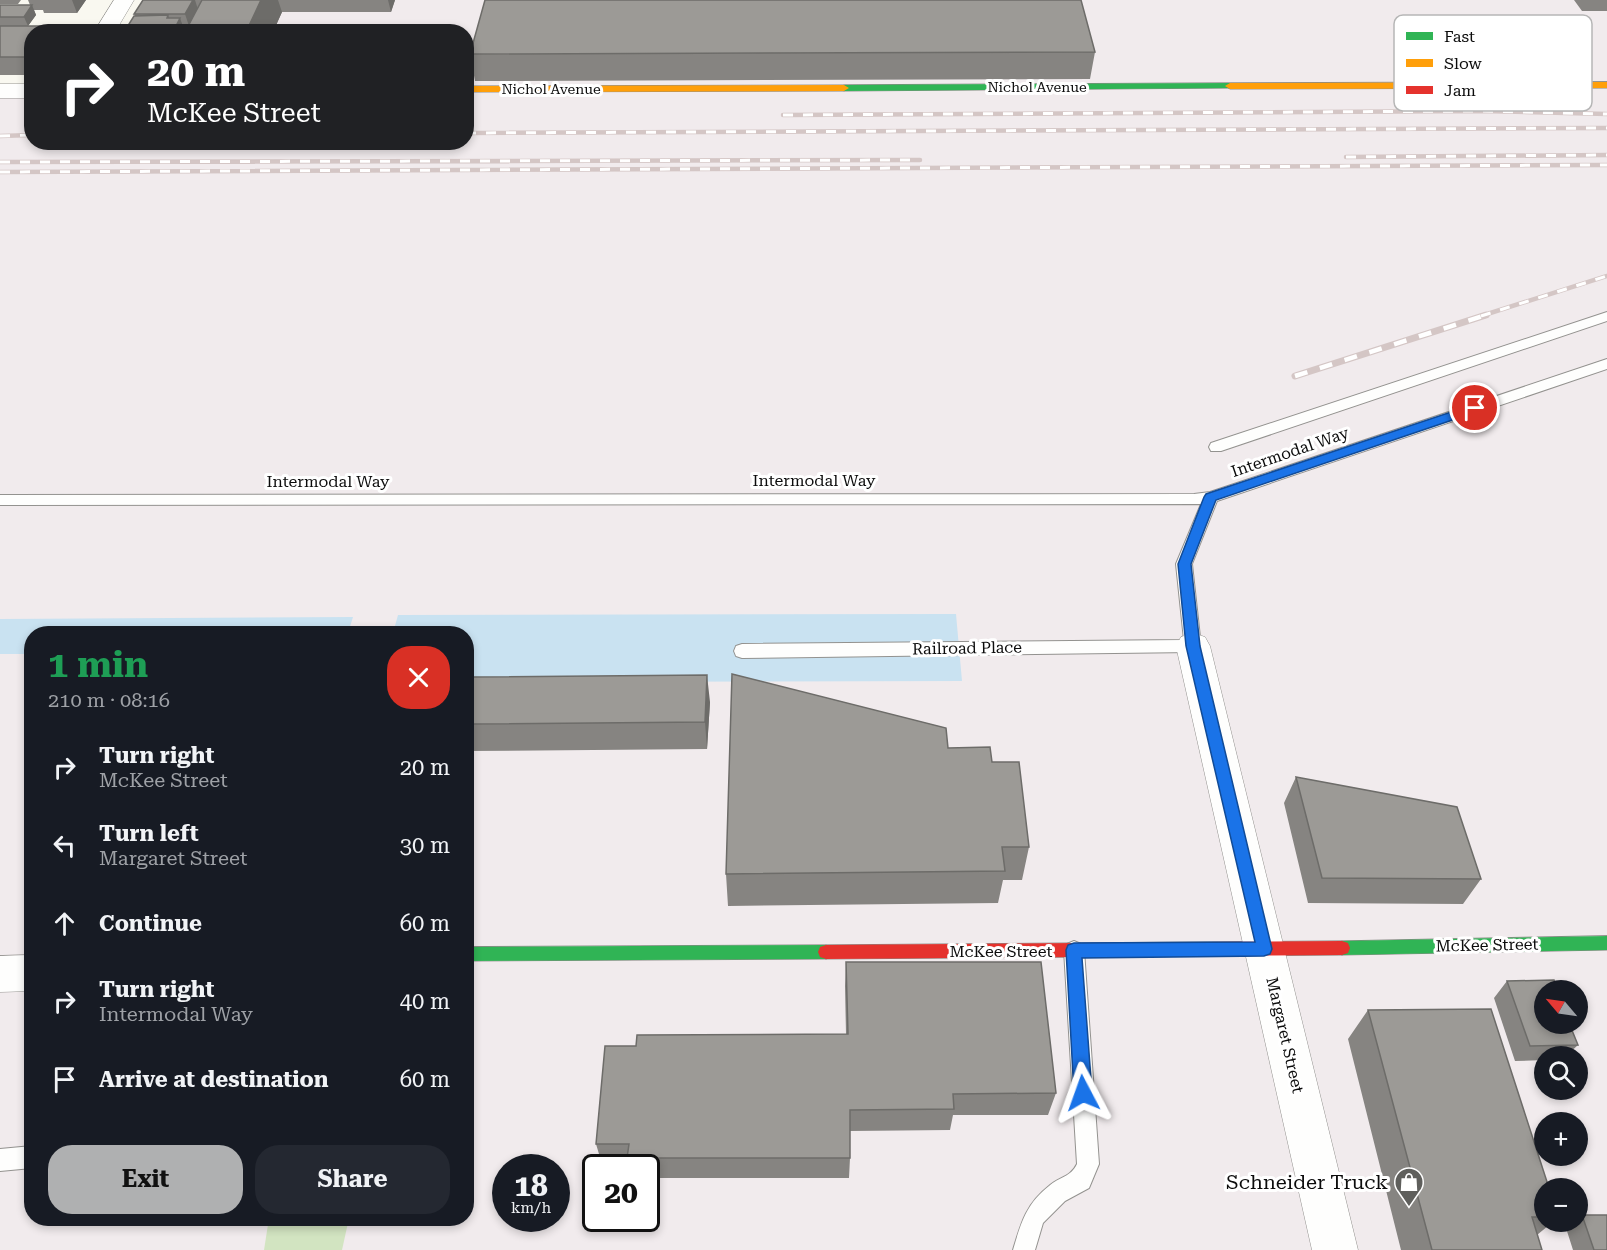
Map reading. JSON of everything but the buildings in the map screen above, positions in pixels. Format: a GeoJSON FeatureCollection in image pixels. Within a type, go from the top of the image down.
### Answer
{"type":"FeatureCollection","features":[{"type":"Feature","properties":{"kind":"street"},"geometry":{"type":"LineString","coordinates":[[109,24],[124,0]]}},
{"type":"Feature","properties":{"kind":"street","name":"Nichol Avenue"},"geometry":{"type":"LineString","coordinates":[[1592,85],[1607,85]]}},
{"type":"Feature","properties":{"kind":"street","name":"Nichol Avenue"},"geometry":{"type":"LineString","coordinates":[[474,89],[1394,86]]}},
{"type":"Feature","properties":{"kind":"street"},"geometry":{"type":"LineString","coordinates":[[0,91],[24,91]]}},
{"type":"Feature","properties":{"kind":"street","name":"Margaret Street"},"geometry":{"type":"LineString","coordinates":[[1193,646],[1335,1250]]}},
{"type":"Feature","properties":{"kind":"street","name":"McKee Street"},"geometry":{"type":"LineString","coordinates":[[474,954],[1264,949],[1607,943]]}},
{"type":"Feature","properties":{"kind":"street"},"geometry":{"type":"LineString","coordinates":[[0,974],[24,972]]}},
{"type":"Feature","properties":{"kind":"lane"},"geometry":{"type":"LineString","coordinates":[[1216,447],[1607,316]]}},
{"type":"Feature","properties":{"kind":"lane","name":"Intermodal Way"},"geometry":{"type":"LineString","coordinates":[[0,500],[1210,497],[1607,364]]}},
{"type":"Feature","properties":{"kind":"lane"},"geometry":{"type":"LineString","coordinates":[[1193,646],[1184,564],[1210,497]]}},
{"type":"Feature","properties":{"kind":"lane","name":"Railroad Place"},"geometry":{"type":"LineString","coordinates":[[741,651],[1193,646]]}},
{"type":"Feature","properties":{"kind":"lane"},"geometry":{"type":"LineString","coordinates":[[1024,1250],[1034,1217],[1057,1193],[1081,1179],[1088,1164],[1074,950]]}},
{"type":"Feature","properties":{"kind":"lane"},"geometry":{"type":"LineString","coordinates":[[0,1160],[24,1158]]}},
{"type":"Feature","properties":{"kind":"shaded area"},"geometry":{"type":"Polygon","coordinates":[[[230,0],[1607,0],[1607,1250],[0,1250],[0,91],[24,91],[24,150],[474,150],[474,24],[218,24],[230,0]]]}},
{"type":"Feature","properties":{"kind":"green space"},"geometry":{"type":"Polygon","coordinates":[[[268,1226],[347,1226],[342,1250],[264,1250],[268,1226]]]}},
{"type":"Feature","properties":{"kind":"water"},"geometry":{"type":"Polygon","coordinates":[[[956,614],[962,681],[474,682],[474,626],[395,626],[398,615],[956,614]]]}},
{"type":"Feature","properties":{"kind":"water"},"geometry":{"type":"Polygon","coordinates":[[[353,617],[350,626],[24,626],[24,654],[0,654],[0,619],[353,617]]]}},
{"type":"Feature","properties":{"kind":"railway"},"geometry":{"type":"LineString","coordinates":[[783,115],[1482,111],[1607,114]]}},
{"type":"Feature","properties":{"kind":"railway"},"geometry":{"type":"LineString","coordinates":[[474,133],[1607,128]]}},
{"type":"Feature","properties":{"kind":"railway"},"geometry":{"type":"LineString","coordinates":[[0,136],[24,135]]}},
{"type":"Feature","properties":{"kind":"railway"},"geometry":{"type":"LineString","coordinates":[[1346,157],[1607,155]]}},
{"type":"Feature","properties":{"kind":"railway"},"geometry":{"type":"LineString","coordinates":[[0,162],[920,160]]}},
{"type":"Feature","properties":{"kind":"railway"},"geometry":{"type":"LineString","coordinates":[[0,172],[1607,165]]}},
{"type":"Feature","properties":{"kind":"railway"},"geometry":{"type":"LineString","coordinates":[[1481,316],[1607,276]]}},
{"type":"Feature","properties":{"kind":"railway"},"geometry":{"type":"LineString","coordinates":[[1295,376],[1486,315]]}},
{"type":"Feature","properties":{"kind":"traffic: fast"},"geometry":{"type":"LineString","coordinates":[[844,88],[1230,86]]}},
{"type":"Feature","properties":{"kind":"traffic: fast"},"geometry":{"type":"LineString","coordinates":[[1342,948],[1607,943]]}},
{"type":"Feature","properties":{"kind":"traffic: fast"},"geometry":{"type":"LineString","coordinates":[[474,954],[826,952]]}},
{"type":"Feature","properties":{"kind":"traffic: slow"},"geometry":{"type":"LineString","coordinates":[[1592,85],[1607,85]]}},
{"type":"Feature","properties":{"kind":"traffic: slow"},"geometry":{"type":"LineString","coordinates":[[1230,86],[1394,86]]}},
{"type":"Feature","properties":{"kind":"traffic: slow"},"geometry":{"type":"LineString","coordinates":[[474,89],[844,88]]}},
{"type":"Feature","properties":{"kind":"traffic: jam"},"geometry":{"type":"LineString","coordinates":[[826,952],[1342,948]]}},
{"type":"Feature","properties":{"kind":"place","name":"Schneider Truck"},"geometry":{"type":"Point","coordinates":[1409,1208]}},
{"type":"Feature","properties":{"kind":"route"},"geometry":{"type":"LineString","coordinates":[[1083,1093],[1074,950],[1264,949],[1193,646],[1184,564],[1210,497],[1475,408]]}}]}
